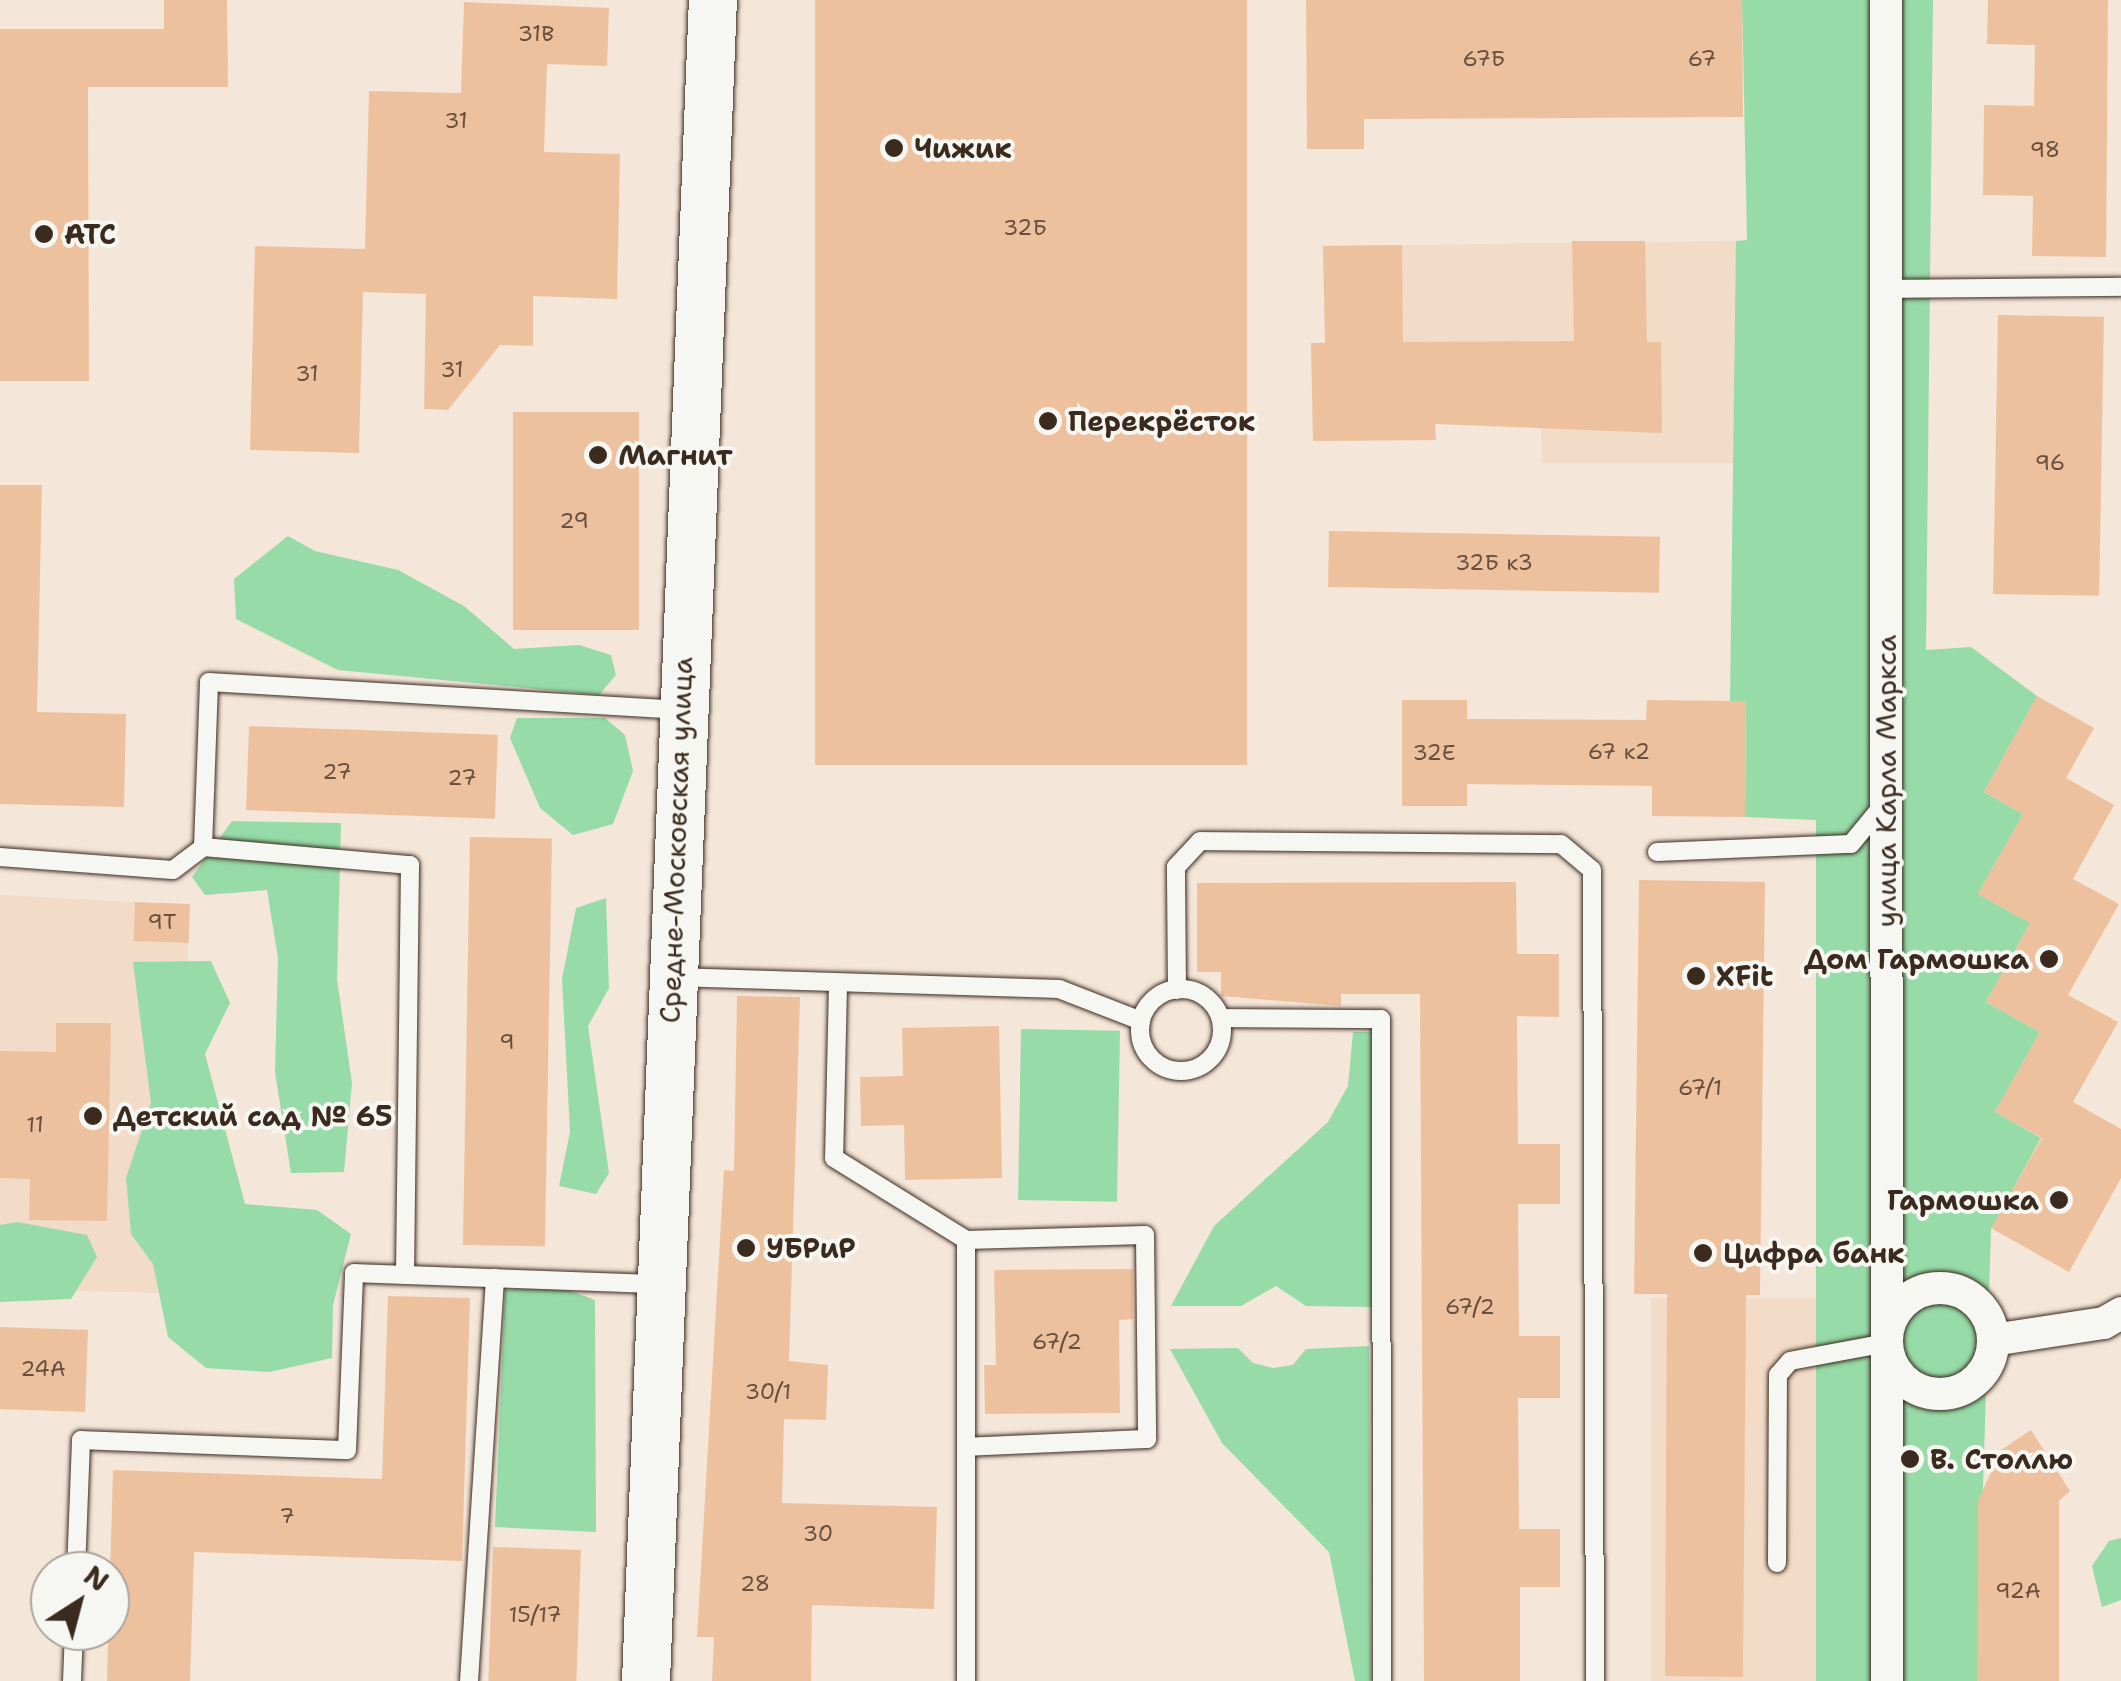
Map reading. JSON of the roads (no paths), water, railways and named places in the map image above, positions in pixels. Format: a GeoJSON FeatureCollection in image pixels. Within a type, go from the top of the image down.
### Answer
{"type":"FeatureCollection","features":[{"type":"Feature","properties":{"kind":"street","name":"Средне-Московская улица"},"geometry":{"type":"LineString","coordinates":[[646,1681],[670,977],[713,0]]}},
{"type":"Feature","properties":{"kind":"street","name":"улица Карла Маркса"},"geometry":{"type":"LineString","coordinates":[[1886,0],[1887,1681]]}},
{"type":"Feature","properties":{"kind":"street"},"geometry":{"type":"LineString","coordinates":[[1938,1288],[1976,1303],[1993,1340],[1978,1378],[1940,1395],[1903,1380],[1886,1342],[1901,1305],[1938,1288]]}},
{"type":"Feature","properties":{"kind":"street"},"geometry":{"type":"LineString","coordinates":[[1993,1340],[2104,1323],[2121,1314]]}},
{"type":"Feature","properties":{"kind":"lane"},"geometry":{"type":"LineString","coordinates":[[1886,290],[2121,287]]}},
{"type":"Feature","properties":{"kind":"lane"},"geometry":{"type":"LineString","coordinates":[[203,848],[208,682],[681,710]]}},
{"type":"Feature","properties":{"kind":"lane"},"geometry":{"type":"LineString","coordinates":[[1656,852],[1851,844],[1886,802]]}},
{"type":"Feature","properties":{"kind":"lane"},"geometry":{"type":"LineString","coordinates":[[1177,990],[1176,867],[1200,841],[1562,844],[1592,870],[1596,1681]]}},
{"type":"Feature","properties":{"kind":"lane"},"geometry":{"type":"LineString","coordinates":[[0,857],[173,870],[203,848],[410,865],[405,1275]]}},
{"type":"Feature","properties":{"kind":"lane"},"geometry":{"type":"LineString","coordinates":[[670,977],[1059,989],[1141,1022]]}},
{"type":"Feature","properties":{"kind":"lane"},"geometry":{"type":"LineString","coordinates":[[838,985],[834,1158],[966,1240],[1146,1235],[1147,1438],[966,1446]]}},
{"type":"Feature","properties":{"kind":"lane"},"geometry":{"type":"LineString","coordinates":[[1177,990],[1206,997],[1221,1018],[1214,1056],[1175,1071],[1151,1058],[1141,1022],[1160,995],[1177,990]]}},
{"type":"Feature","properties":{"kind":"lane"},"geometry":{"type":"LineString","coordinates":[[1221,1018],[1381,1019],[1382,1681]]}},
{"type":"Feature","properties":{"kind":"lane"},"geometry":{"type":"LineString","coordinates":[[966,1240],[966,1681]]}},
{"type":"Feature","properties":{"kind":"lane"},"geometry":{"type":"LineString","coordinates":[[77,1551],[81,1440],[348,1450],[354,1273],[660,1284]]}},
{"type":"Feature","properties":{"kind":"lane"},"geometry":{"type":"LineString","coordinates":[[469,1681],[496,1278]]}},
{"type":"Feature","properties":{"kind":"lane"},"geometry":{"type":"LineString","coordinates":[[1778,1562],[1778,1375],[1790,1360],[1886,1342]]}},
{"type":"Feature","properties":{"kind":"lane"},"geometry":{"type":"LineString","coordinates":[[72,1681],[73,1651]]}},
{"type":"Feature","properties":{"kind":"place","name":"Чижик"},"geometry":{"type":"Point","coordinates":[894,148]}},
{"type":"Feature","properties":{"kind":"place","name":"АТС"},"geometry":{"type":"Point","coordinates":[44,234]}},
{"type":"Feature","properties":{"kind":"place","name":"Перекрёсток"},"geometry":{"type":"Point","coordinates":[1048,421]}},
{"type":"Feature","properties":{"kind":"place","name":"Магнит"},"geometry":{"type":"Point","coordinates":[598,455]}},
{"type":"Feature","properties":{"kind":"place","name":"Дом Гармошка"},"geometry":{"type":"Point","coordinates":[2049,959]}},
{"type":"Feature","properties":{"kind":"place","name":"XFit"},"geometry":{"type":"Point","coordinates":[1696,976]}},
{"type":"Feature","properties":{"kind":"place","name":"Детский сад № 65"},"geometry":{"type":"Point","coordinates":[93,1116]}},
{"type":"Feature","properties":{"kind":"place","name":"Гармошка"},"geometry":{"type":"Point","coordinates":[2059,1200]}},
{"type":"Feature","properties":{"kind":"place","name":"УБРиР"},"geometry":{"type":"Point","coordinates":[746,1248]}},
{"type":"Feature","properties":{"kind":"place","name":"Цифра банк"},"geometry":{"type":"Point","coordinates":[1703,1253]}},
{"type":"Feature","properties":{"kind":"place","name":"В. Столлю"},"geometry":{"type":"Point","coordinates":[1910,1459]}}]}
